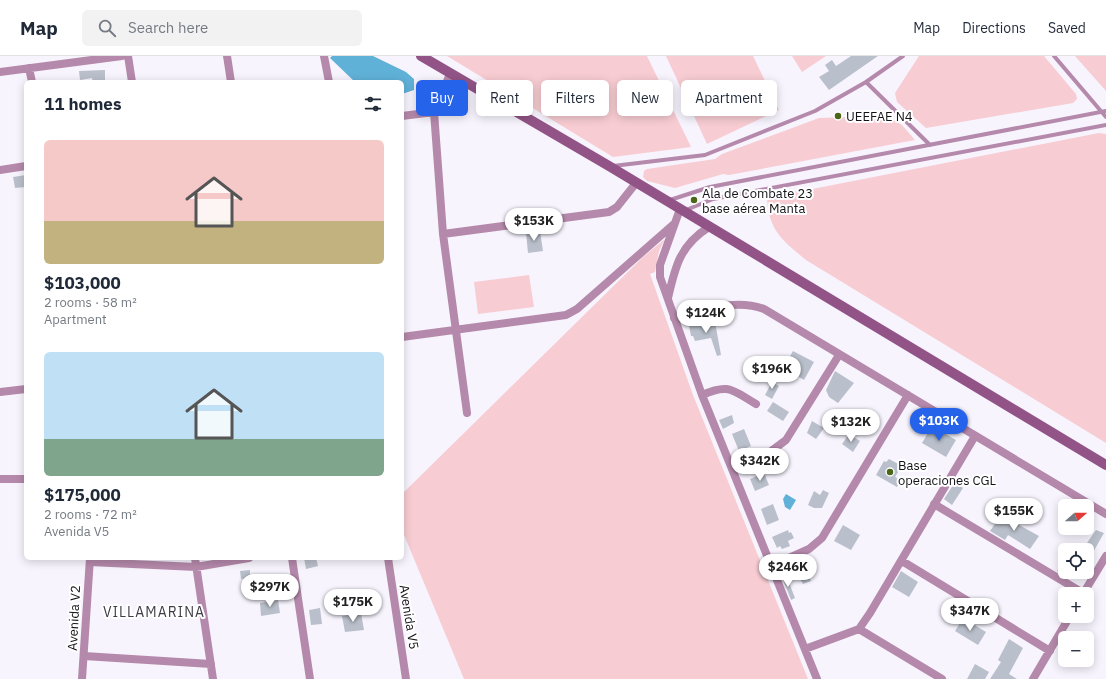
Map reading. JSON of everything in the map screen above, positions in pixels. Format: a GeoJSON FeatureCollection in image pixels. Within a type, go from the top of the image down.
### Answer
{"type":"FeatureCollection","features":[{"type":"Feature","properties":{"kind":"street"},"geometry":{"type":"LineString","coordinates":[[0,72],[122,56]]}},
{"type":"Feature","properties":{"kind":"street"},"geometry":{"type":"LineString","coordinates":[[128,56],[132,80]]}},
{"type":"Feature","properties":{"kind":"street"},"geometry":{"type":"LineString","coordinates":[[227,56],[230,80]]}},
{"type":"Feature","properties":{"kind":"street"},"geometry":{"type":"LineString","coordinates":[[324,56],[329,80]]}},
{"type":"Feature","properties":{"kind":"street"},"geometry":{"type":"LineString","coordinates":[[421,56],[609,166],[1106,465]]}},
{"type":"Feature","properties":{"kind":"street"},"geometry":{"type":"LineString","coordinates":[[30,68],[32,80]]}},
{"type":"Feature","properties":{"kind":"street"},"geometry":{"type":"LineString","coordinates":[[447,80],[450,74]]}},
{"type":"Feature","properties":{"kind":"street"},"geometry":{"type":"LineString","coordinates":[[404,116],[416,114]]}},
{"type":"Feature","properties":{"kind":"street"},"geometry":{"type":"LineString","coordinates":[[434,116],[443,234],[455,330],[468,413]]}},
{"type":"Feature","properties":{"kind":"street"},"geometry":{"type":"LineString","coordinates":[[0,170],[24,166]]}},
{"type":"Feature","properties":{"kind":"street"},"geometry":{"type":"LineString","coordinates":[[443,234],[609,212],[617,207],[636,183]]}},
{"type":"Feature","properties":{"kind":"street"},"geometry":{"type":"LineString","coordinates":[[682,210],[674,224],[660,266],[660,277],[702,395],[817,679]]}},
{"type":"Feature","properties":{"kind":"street"},"geometry":{"type":"LineString","coordinates":[[404,337],[566,315],[577,309],[674,224]]}},
{"type":"Feature","properties":{"kind":"street"},"geometry":{"type":"LineString","coordinates":[[667,299],[677,264],[686,246],[698,234],[709,227]]}},
{"type":"Feature","properties":{"kind":"street"},"geometry":{"type":"LineString","coordinates":[[674,318],[734,304],[752,304],[775,315],[839,355],[1106,514]]}},
{"type":"Feature","properties":{"kind":"street"},"geometry":{"type":"LineString","coordinates":[[732,468],[770,452],[786,440],[839,355]]}},
{"type":"Feature","properties":{"kind":"street"},"geometry":{"type":"LineString","coordinates":[[0,392],[24,389]]}},
{"type":"Feature","properties":{"kind":"street"},"geometry":{"type":"LineString","coordinates":[[702,395],[716,389],[730,389],[756,404]]}},
{"type":"Feature","properties":{"kind":"street"},"geometry":{"type":"LineString","coordinates":[[771,566],[809,549],[822,538],[908,395]]}},
{"type":"Feature","properties":{"kind":"street"},"geometry":{"type":"LineString","coordinates":[[805,649],[859,630],[976,436]]}},
{"type":"Feature","properties":{"kind":"street"},"geometry":{"type":"LineString","coordinates":[[0,479],[24,479]]}},
{"type":"Feature","properties":{"kind":"street"},"geometry":{"type":"LineString","coordinates":[[934,504],[1071,587]]}},
{"type":"Feature","properties":{"kind":"street"},"geometry":{"type":"LineString","coordinates":[[1087,587],[1106,556]]}},
{"type":"Feature","properties":{"kind":"street"},"geometry":{"type":"LineString","coordinates":[[90,560],[196,567],[237,560]]}},
{"type":"Feature","properties":{"kind":"street","name":"Avenida V2"},"geometry":{"type":"LineString","coordinates":[[82,679],[90,560]]}},
{"type":"Feature","properties":{"kind":"street"},"geometry":{"type":"LineString","coordinates":[[195,560],[213,679]]}},
{"type":"Feature","properties":{"kind":"street"},"geometry":{"type":"LineString","coordinates":[[292,560],[310,679]]}},
{"type":"Feature","properties":{"kind":"street","name":"Avenida V5"},"geometry":{"type":"LineString","coordinates":[[388,560],[406,679]]}},
{"type":"Feature","properties":{"kind":"street"},"geometry":{"type":"LineString","coordinates":[[902,561],[1050,651]]}},
{"type":"Feature","properties":{"kind":"street"},"geometry":{"type":"LineString","coordinates":[[1033,679],[1066,623]]}},
{"type":"Feature","properties":{"kind":"street"},"geometry":{"type":"LineString","coordinates":[[859,630],[942,679]]}},
{"type":"Feature","properties":{"kind":"street"},"geometry":{"type":"LineString","coordinates":[[84,656],[211,664]]}},
{"type":"Feature","properties":{"kind":"lane"},"geometry":{"type":"LineString","coordinates":[[609,166],[705,155],[815,111],[866,82],[903,56]]}},
{"type":"Feature","properties":{"kind":"lane"},"geometry":{"type":"LineString","coordinates":[[1054,56],[1104,112],[1106,117]]}},
{"type":"Feature","properties":{"kind":"lane"},"geometry":{"type":"LineString","coordinates":[[866,82],[930,145]]}},
{"type":"Feature","properties":{"kind":"lane"},"geometry":{"type":"LineString","coordinates":[[666,201],[710,187],[1104,112]]}},
{"type":"Feature","properties":{"kind":"lane"},"geometry":{"type":"LineString","coordinates":[[682,210],[720,197],[1106,125]]}},
{"type":"Feature","properties":{"kind":"shaded area"},"geometry":{"type":"Polygon","coordinates":[[[447,56],[647,56],[659,80],[617,80],[617,116],[673,116],[673,110],[691,147],[613,157],[546,116],[609,116],[609,80],[541,80],[541,113],[533,108],[533,80],[486,80],[447,56]]]}},
{"type":"Feature","properties":{"kind":"shaded area"},"geometry":{"type":"Polygon","coordinates":[[[666,56],[753,56],[765,80],[681,80],[681,88],[666,56]]]}},
{"type":"Feature","properties":{"kind":"shaded area"},"geometry":{"type":"Polygon","coordinates":[[[792,56],[826,56],[802,72],[792,56]]]}},
{"type":"Feature","properties":{"kind":"shaded area"},"geometry":{"type":"Polygon","coordinates":[[[919,56],[1044,56],[1076,94],[1077,99],[1073,103],[926,128],[897,102],[895,93],[919,56]]]}},
{"type":"Feature","properties":{"kind":"shaded area"},"geometry":{"type":"Polygon","coordinates":[[[1075,56],[1106,56],[1106,91],[1075,56]]]}},
{"type":"Feature","properties":{"kind":"shaded area"},"geometry":{"type":"Polygon","coordinates":[[[877,111],[902,125],[915,140],[729,175],[723,174],[675,188],[647,181],[643,177],[644,171],[647,169],[715,159],[722,154],[819,118],[849,117],[877,111]]]}},
{"type":"Feature","properties":{"kind":"shaded area"},"geometry":{"type":"Polygon","coordinates":[[[694,116],[766,116],[707,144],[694,116]]]}},
{"type":"Feature","properties":{"kind":"shaded area"},"geometry":{"type":"Polygon","coordinates":[[[1099,133],[1106,134],[1106,443],[806,260],[783,240],[773,226],[770,218],[767,196],[775,192],[802,191],[1099,133]]]}},
{"type":"Feature","properties":{"kind":"shaded area"},"geometry":{"type":"Polygon","coordinates":[[[665,239],[659,251],[655,272],[650,274],[693,395],[808,679],[464,679],[404,535],[404,492],[643,257],[665,239]]]}},
{"type":"Feature","properties":{"kind":"shaded area"},"geometry":{"type":"Polygon","coordinates":[[[529,275],[534,307],[478,314],[474,282],[529,275]]]}},
{"type":"Feature","properties":{"kind":"water"},"geometry":{"type":"Polygon","coordinates":[[[332,56],[373,56],[406,72],[414,79],[414,90],[404,93],[404,80],[353,80],[330,58],[332,56]]]}},
{"type":"Feature","properties":{"kind":"water"},"geometry":{"type":"Polygon","coordinates":[[[786,494],[796,500],[790,510],[785,507],[783,499],[786,494]]]}},
{"type":"Feature","properties":{"kind":"building"},"geometry":{"type":"Polygon","coordinates":[[[851,56],[878,56],[829,90],[819,77],[829,71],[825,65],[832,60],[836,66],[851,56]]]}},
{"type":"Feature","properties":{"kind":"building"},"geometry":{"type":"Polygon","coordinates":[[[105,70],[105,80],[92,80],[92,78],[80,80],[79,71],[105,70]]]}},
{"type":"Feature","properties":{"kind":"building"},"geometry":{"type":"Polygon","coordinates":[[[24,175],[24,187],[15,188],[13,177],[24,175]]]}},
{"type":"Feature","properties":{"kind":"building"},"geometry":{"type":"Polygon","coordinates":[[[540,231],[543,251],[528,253],[526,233],[540,231]]]}},
{"type":"Feature","properties":{"kind":"building"},"geometry":{"type":"Polygon","coordinates":[[[706,322],[715,322],[721,355],[717,356],[711,338],[695,341],[693,336],[691,336],[689,326],[706,322]]]}},
{"type":"Feature","properties":{"kind":"building"},"geometry":{"type":"Polygon","coordinates":[[[793,351],[814,362],[804,380],[794,374],[796,371],[785,365],[793,351]]]}},
{"type":"Feature","properties":{"kind":"building"},"geometry":{"type":"Polygon","coordinates":[[[835,371],[854,383],[838,403],[829,397],[826,390],[835,371]]]}},
{"type":"Feature","properties":{"kind":"building"},"geometry":{"type":"Polygon","coordinates":[[[772,382],[779,386],[772,399],[765,395],[772,382]]]}},
{"type":"Feature","properties":{"kind":"building"},"geometry":{"type":"Polygon","coordinates":[[[773,402],[789,412],[783,421],[767,411],[773,402]]]}},
{"type":"Feature","properties":{"kind":"building"},"geometry":{"type":"Polygon","coordinates":[[[732,415],[734,423],[723,429],[719,420],[732,415]]]}},
{"type":"Feature","properties":{"kind":"building"},"geometry":{"type":"Polygon","coordinates":[[[812,421],[824,428],[816,439],[807,433],[812,421]]]}},
{"type":"Feature","properties":{"kind":"building"},"geometry":{"type":"Polygon","coordinates":[[[932,426],[956,440],[946,457],[922,443],[932,426]]]}},
{"type":"Feature","properties":{"kind":"building"},"geometry":{"type":"Polygon","coordinates":[[[744,429],[751,446],[739,451],[732,434],[744,429]]]}},
{"type":"Feature","properties":{"kind":"building"},"geometry":{"type":"Polygon","coordinates":[[[849,434],[860,441],[853,452],[842,444],[849,434]]]}},
{"type":"Feature","properties":{"kind":"building"},"geometry":{"type":"Polygon","coordinates":[[[889,459],[902,466],[895,477],[901,480],[897,487],[876,475],[884,461],[886,462],[889,459]]]}},
{"type":"Feature","properties":{"kind":"building"},"geometry":{"type":"Polygon","coordinates":[[[764,473],[769,485],[755,491],[750,479],[764,473]]]}},
{"type":"Feature","properties":{"kind":"building"},"geometry":{"type":"Polygon","coordinates":[[[955,482],[963,488],[952,505],[944,499],[955,482]]]}},
{"type":"Feature","properties":{"kind":"building"},"geometry":{"type":"Polygon","coordinates":[[[823,490],[829,493],[822,508],[814,508],[808,505],[814,491],[820,495],[823,490]]]}},
{"type":"Feature","properties":{"kind":"building"},"geometry":{"type":"Polygon","coordinates":[[[773,504],[779,520],[767,525],[761,509],[773,504]]]}},
{"type":"Feature","properties":{"kind":"building"},"geometry":{"type":"Polygon","coordinates":[[[1001,515],[1039,536],[1030,549],[1008,535],[1005,540],[990,531],[1001,515]]]}},
{"type":"Feature","properties":{"kind":"building"},"geometry":{"type":"Polygon","coordinates":[[[843,525],[860,535],[851,550],[834,541],[843,525]]]}},
{"type":"Feature","properties":{"kind":"building"},"geometry":{"type":"Polygon","coordinates":[[[788,530],[794,538],[788,541],[790,546],[782,549],[780,546],[777,548],[772,537],[788,530]]]}},
{"type":"Feature","properties":{"kind":"building"},"geometry":{"type":"Polygon","coordinates":[[[1096,530],[1104,533],[1094,551],[1094,543],[1087,543],[1094,535],[1096,530]]]}},
{"type":"Feature","properties":{"kind":"building"},"geometry":{"type":"Polygon","coordinates":[[[304,560],[316,560],[318,566],[306,569],[304,560]]]}},
{"type":"Feature","properties":{"kind":"building"},"geometry":{"type":"Polygon","coordinates":[[[804,565],[811,581],[803,584],[794,568],[804,565]]]}},
{"type":"Feature","properties":{"kind":"building"},"geometry":{"type":"Polygon","coordinates":[[[250,570],[250,578],[241,579],[240,571],[250,570]]]}},
{"type":"Feature","properties":{"kind":"building"},"geometry":{"type":"Polygon","coordinates":[[[901,571],[918,582],[909,597],[892,587],[901,571]]]}},
{"type":"Feature","properties":{"kind":"building"},"geometry":{"type":"Polygon","coordinates":[[[786,575],[795,598],[791,600],[782,577],[786,575]]]}},
{"type":"Feature","properties":{"kind":"building"},"geometry":{"type":"Polygon","coordinates":[[[278,600],[280,613],[261,616],[260,603],[278,600]]]}},
{"type":"Feature","properties":{"kind":"building"},"geometry":{"type":"Polygon","coordinates":[[[320,608],[322,624],[311,625],[309,610],[320,608]]]}},
{"type":"Feature","properties":{"kind":"building"},"geometry":{"type":"Polygon","coordinates":[[[361,613],[364,630],[345,632],[342,616],[361,613]]]}},
{"type":"Feature","properties":{"kind":"building"},"geometry":{"type":"Polygon","coordinates":[[[963,618],[986,632],[978,645],[955,631],[963,618]]]}},
{"type":"Feature","properties":{"kind":"building"},"geometry":{"type":"Polygon","coordinates":[[[1009,639],[1023,648],[1009,674],[1017,679],[990,679],[1001,662],[998,660],[1009,639]]]}},
{"type":"Feature","properties":{"kind":"building"},"geometry":{"type":"Polygon","coordinates":[[[975,664],[989,672],[985,679],[967,679],[975,664]]]}},
{"type":"Feature","properties":{"kind":"place","name":"UEEFAE N4"},"geometry":{"type":"Point","coordinates":[838,116]}},
{"type":"Feature","properties":{"kind":"place","name":"Ala de Combate 23 base aérea Manta"},"geometry":{"type":"Point","coordinates":[694,200]}},
{"type":"Feature","properties":{"kind":"place","name":"Base operaciones CGL"},"geometry":{"type":"Point","coordinates":[890,472]}},
{"type":"Feature","properties":{"kind":"district","name":"VILLAMARINA"},"geometry":{"type":"Point","coordinates":[154,612]}}]}
